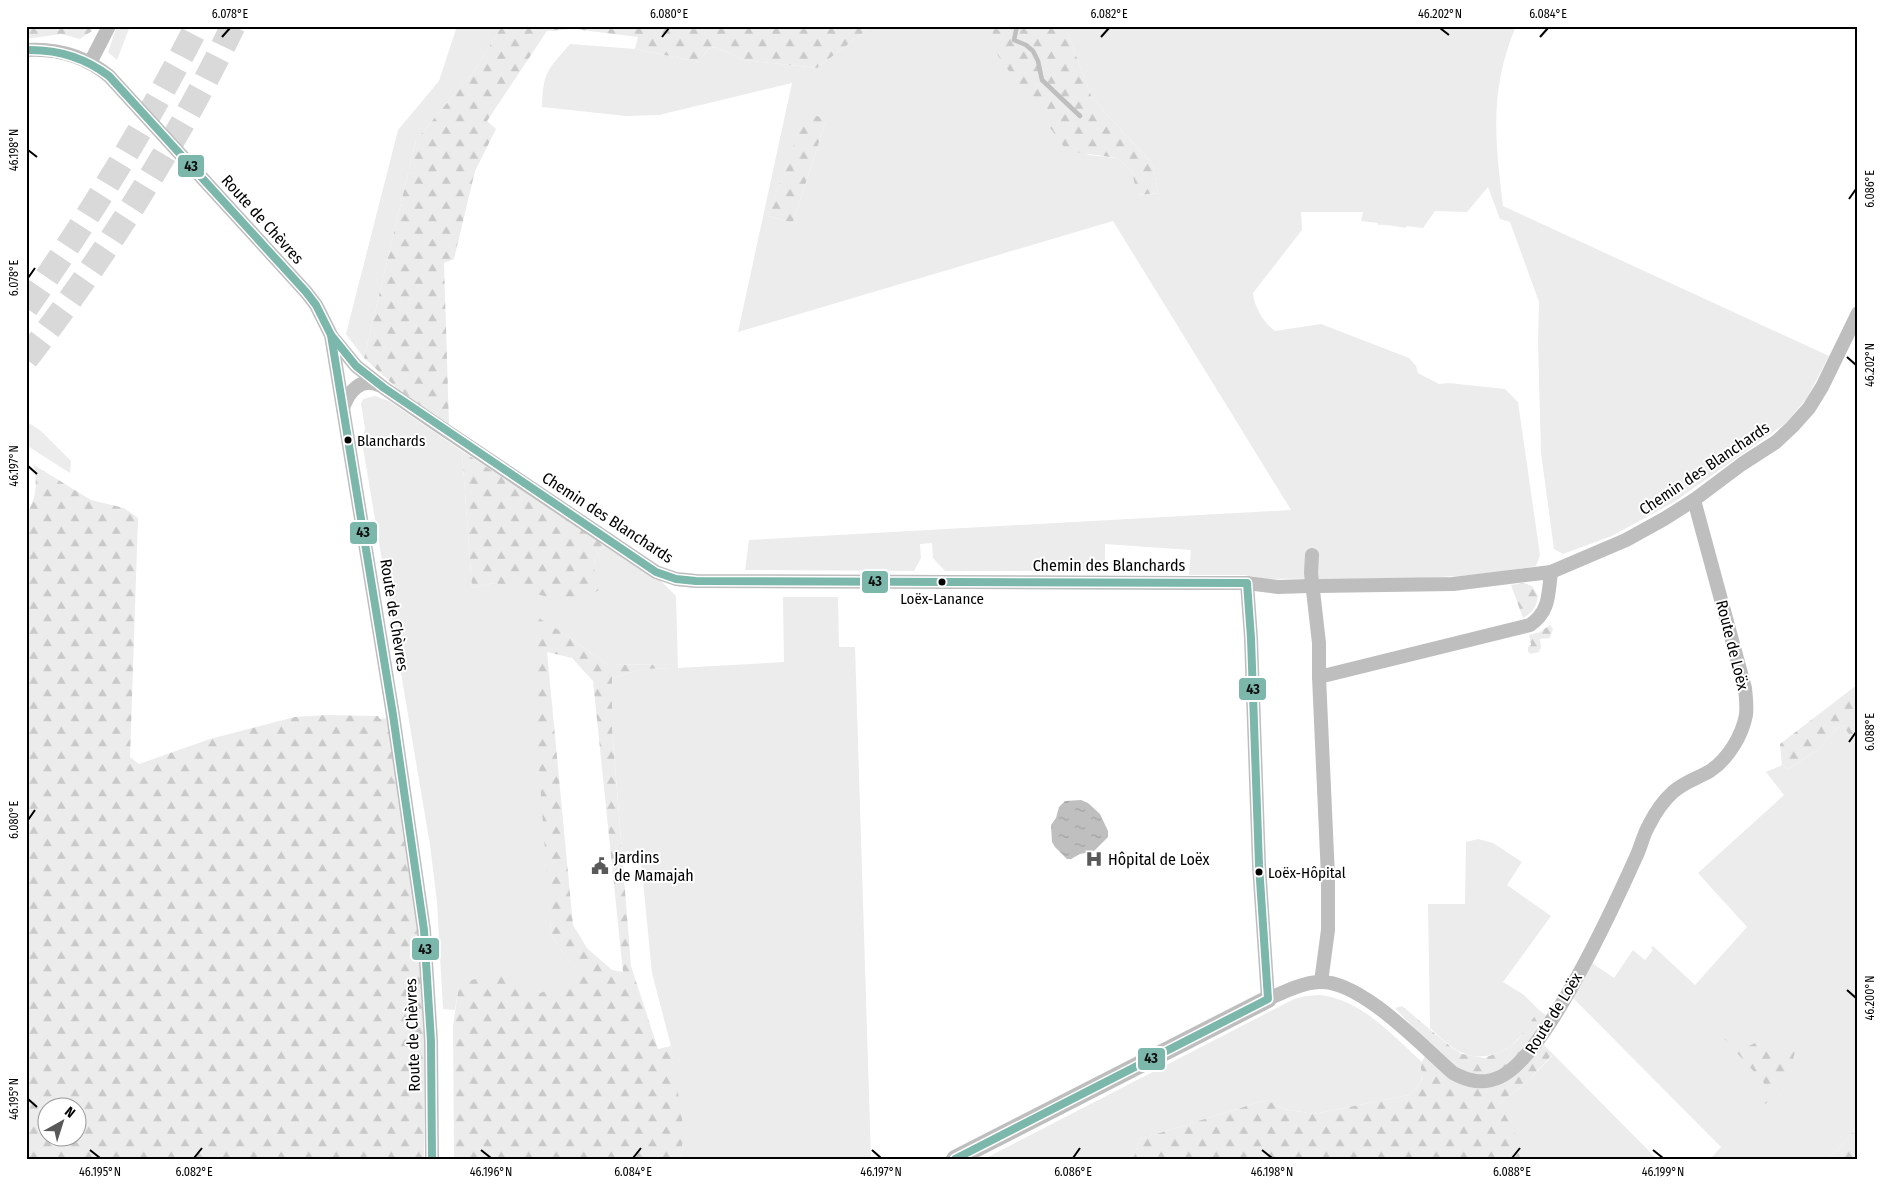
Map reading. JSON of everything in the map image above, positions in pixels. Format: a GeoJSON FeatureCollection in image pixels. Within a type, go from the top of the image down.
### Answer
{"type":"FeatureCollection","features":[{"type":"Feature","properties":{"kind":"street"},"geometry":{"type":"LineString","coordinates":[[90,63],[110,26]]}},
{"type":"Feature","properties":{"kind":"street","name":"Route de Chèvres"},"geometry":{"type":"LineString","coordinates":[[26,50],[54,50],[90,63],[117,84],[306,292],[316,305],[330,335],[393,715],[424,930],[431,1041],[432,1159]]}},
{"type":"Feature","properties":{"kind":"street","name":"Chemin des Blanchards"},"geometry":{"type":"LineString","coordinates":[[330,335],[356,366],[432,422],[656,572],[676,579],[696,581],[1247,583],[1278,587],[1454,584],[1551,572],[1626,540],[1694,500],[1742,464],[1776,442],[1792,427],[1809,408],[1822,387],[1858,313]]}},
{"type":"Feature","properties":{"kind":"street"},"geometry":{"type":"LineString","coordinates":[[343,408],[350,392],[364,383],[373,383],[384,388]]}},
{"type":"Feature","properties":{"kind":"street","name":"Route de Loëx"},"geometry":{"type":"LineString","coordinates":[[955,1159],[1268,1000],[1298,986],[1321,982],[1340,986],[1366,999],[1384,1011],[1453,1073],[1463,1078],[1481,1082],[1499,1077],[1515,1068],[1533,1047],[1554,1015],[1591,950],[1638,855],[1648,827],[1659,809],[1680,787],[1716,766],[1732,748],[1743,723],[1746,704],[1745,688],[1694,500]]}},
{"type":"Feature","properties":{"kind":"street"},"geometry":{"type":"LineString","coordinates":[[1312,555],[1311,572],[1319,643],[1318,678],[1328,877],[1328,930],[1321,982]]}},
{"type":"Feature","properties":{"kind":"street"},"geometry":{"type":"LineString","coordinates":[[1318,678],[1530,625],[1537,620],[1546,607],[1551,572]]}},
{"type":"Feature","properties":{"kind":"street"},"geometry":{"type":"LineString","coordinates":[[1247,583],[1252,645],[1259,865],[1268,1000]]}},
{"type":"Feature","properties":{"kind":"green space"},"geometry":{"type":"Polygon","coordinates":[[[55,26],[88,26],[92,31],[80,39],[61,34],[26,39],[26,29],[55,26]]]}},
{"type":"Feature","properties":{"kind":"green space"},"geometry":{"type":"Polygon","coordinates":[[[117,26],[130,26],[117,60],[108,52],[117,26]]]}},
{"type":"Feature","properties":{"kind":"green space"},"geometry":{"type":"Polygon","coordinates":[[[457,26],[502,26],[475,70],[416,140],[364,358],[346,334],[398,130],[439,81],[457,26]]]}},
{"type":"Feature","properties":{"kind":"green space"},"geometry":{"type":"Polygon","coordinates":[[[502,26],[872,26],[817,68],[743,60],[715,47],[708,49],[699,62],[635,49],[638,37],[574,29],[547,31],[487,121],[496,129],[475,171],[454,259],[444,263],[449,425],[399,390],[364,358],[416,140],[475,70],[502,26]]]}},
{"type":"Feature","properties":{"kind":"green space"},"geometry":{"type":"Polygon","coordinates":[[[872,26],[991,26],[999,56],[1088,155],[1117,158],[1132,171],[1138,195],[1158,193],[1153,165],[1092,98],[1065,26],[1516,26],[1501,72],[1496,115],[1496,137],[1503,206],[1829,356],[1807,398],[1786,423],[1674,502],[1612,536],[1563,554],[1554,549],[1541,453],[1538,342],[1539,302],[1510,222],[1500,219],[1488,187],[1467,212],[1435,211],[1423,228],[1378,225],[1378,223],[1361,221],[1363,212],[1301,212],[1302,230],[1253,293],[1255,304],[1263,319],[1275,331],[1321,324],[1409,358],[1416,366],[1418,373],[1439,384],[1449,383],[1505,389],[1518,402],[1540,555],[1536,566],[1470,575],[1402,578],[1268,579],[1244,575],[1189,575],[1191,550],[1105,544],[1105,571],[945,571],[933,558],[932,543],[920,544],[921,558],[914,571],[745,570],[749,540],[1291,510],[1113,221],[738,332],[792,83],[659,115],[626,116],[542,107],[545,78],[551,66],[570,44],[635,49],[699,62],[708,49],[715,47],[743,60],[817,68],[872,26]],[[806,112],[768,216],[793,223],[826,120],[806,112]]]}},
{"type":"Feature","properties":{"kind":"green space"},"geometry":{"type":"Polygon","coordinates":[[[991,26],[1065,26],[1092,98],[1153,165],[1158,193],[1137,195],[1132,171],[1117,158],[1067,151],[998,56],[991,26]]]}},
{"type":"Feature","properties":{"kind":"green space"},"geometry":{"type":"Polygon","coordinates":[[[806,111],[826,120],[793,223],[768,216],[806,111]]]}},
{"type":"Feature","properties":{"kind":"green space"},"geometry":{"type":"Polygon","coordinates":[[[375,396],[389,401],[462,451],[472,588],[495,583],[516,588],[598,590],[594,566],[600,550],[605,544],[661,581],[676,596],[678,668],[784,662],[783,597],[838,597],[839,647],[855,647],[871,1159],[680,1159],[683,1132],[671,1046],[652,973],[640,851],[622,852],[612,727],[612,678],[643,669],[673,668],[673,664],[608,665],[562,632],[538,618],[533,637],[551,934],[591,994],[599,1023],[459,985],[455,1010],[443,1009],[437,902],[430,845],[362,442],[365,428],[361,404],[363,399],[375,396]]]}},
{"type":"Feature","properties":{"kind":"green space"},"geometry":{"type":"Polygon","coordinates":[[[26,421],[41,431],[71,461],[70,473],[26,445],[26,421]]]}},
{"type":"Feature","properties":{"kind":"green space"},"geometry":{"type":"Polygon","coordinates":[[[462,451],[605,544],[597,556],[594,566],[599,590],[575,604],[495,583],[472,588],[462,451]]]}},
{"type":"Feature","properties":{"kind":"green space"},"geometry":{"type":"Polygon","coordinates":[[[34,465],[91,500],[124,508],[138,518],[130,757],[139,764],[210,739],[295,717],[326,715],[378,716],[380,719],[387,718],[418,932],[424,1028],[424,1159],[26,1159],[26,515],[34,496],[36,485],[34,465]]]}},
{"type":"Feature","properties":{"kind":"green space"},"geometry":{"type":"Polygon","coordinates":[[[1524,583],[1532,586],[1538,596],[1534,609],[1523,618],[1511,585],[1524,583]]]}},
{"type":"Feature","properties":{"kind":"green space"},"geometry":{"type":"Polygon","coordinates":[[[537,617],[562,632],[608,665],[673,664],[673,668],[643,669],[612,678],[612,727],[631,966],[658,1049],[671,1046],[684,1132],[680,1159],[454,1159],[453,1026],[459,985],[480,977],[505,975],[535,995],[580,978],[551,934],[534,699],[533,637],[537,617]],[[547,652],[573,925],[587,948],[612,970],[623,972],[593,681],[572,658],[547,652]]]}},
{"type":"Feature","properties":{"kind":"green space"},"geometry":{"type":"Polygon","coordinates":[[[1550,625],[1553,629],[1550,638],[1540,639],[1541,647],[1539,652],[1531,654],[1528,652],[1528,647],[1531,645],[1529,635],[1540,632],[1550,625]]]}},
{"type":"Feature","properties":{"kind":"green space"},"geometry":{"type":"Polygon","coordinates":[[[1858,684],[1858,746],[1842,725],[1828,737],[1820,748],[1789,769],[1782,765],[1780,744],[1858,684]]]}},
{"type":"Feature","properties":{"kind":"green space"},"geometry":{"type":"Polygon","coordinates":[[[1842,725],[1858,746],[1858,1125],[1841,1147],[1827,1159],[1710,1159],[1721,1147],[1573,998],[1592,963],[1614,978],[1633,950],[1645,960],[1653,950],[1651,948],[1653,946],[1695,985],[1747,927],[1698,873],[1784,795],[1766,772],[1782,765],[1789,769],[1820,748],[1828,737],[1842,725]]]}},
{"type":"Feature","properties":{"kind":"green space"},"geometry":{"type":"Polygon","coordinates":[[[1478,839],[1493,843],[1522,862],[1507,885],[1551,916],[1503,982],[1524,995],[1539,1010],[1510,1047],[1486,1056],[1468,1055],[1460,1052],[1430,1028],[1428,904],[1465,904],[1466,842],[1478,839]]]}},
{"type":"Feature","properties":{"kind":"green space"},"geometry":{"type":"Polygon","coordinates":[[[1321,995],[1336,998],[1364,1012],[1422,1062],[1420,1065],[1423,1076],[1418,1087],[1409,1095],[1314,1114],[1284,1109],[1266,1100],[1140,1139],[1133,1159],[984,1159],[1294,999],[1321,995]]]}},
{"type":"Feature","properties":{"kind":"green space"},"geometry":{"type":"Polygon","coordinates":[[[1402,1006],[1462,1054],[1484,1058],[1507,1049],[1517,1041],[1539,1010],[1547,1016],[1532,1039],[1552,1055],[1525,1084],[1499,1103],[1520,1143],[1518,1152],[1521,1159],[1133,1159],[1140,1139],[1266,1100],[1284,1109],[1314,1114],[1409,1095],[1418,1087],[1423,1077],[1420,1065],[1431,1046],[1395,1008],[1402,1006]]]}},
{"type":"Feature","properties":{"kind":"green space"},"geometry":{"type":"Polygon","coordinates":[[[1724,1031],[1743,1049],[1763,1039],[1783,1053],[1796,1048],[1789,1075],[1769,1102],[1754,1109],[1764,1083],[1720,1034],[1724,1031]]]}},
{"type":"Feature","properties":{"kind":"green space"},"geometry":{"type":"Polygon","coordinates":[[[1544,1045],[1657,1159],[1521,1159],[1499,1103],[1525,1084],[1552,1056],[1542,1047],[1544,1045]]]}},
{"type":"Feature","properties":{"kind":"green space"},"geometry":{"type":"Polygon","coordinates":[[[1858,1125],[1858,1159],[1827,1159],[1841,1147],[1858,1125]]]}},
{"type":"Feature","properties":{"kind":"water"},"geometry":{"type":"Polygon","coordinates":[[[1081,800],[1088,803],[1100,814],[1108,831],[1108,837],[1094,851],[1067,859],[1052,842],[1051,825],[1056,818],[1059,807],[1065,801],[1081,800]]]}},
{"type":"Feature","properties":{"kind":"waterway"},"geometry":{"type":"LineString","coordinates":[[1017,26],[1014,40],[1026,45],[1033,51],[1038,61],[1042,80],[1080,116]]}},
{"type":"Feature","properties":{"kind":"tunnel"},"geometry":{"type":"LineString","coordinates":[[26,308],[116,170],[158,99],[197,26]]}},
{"type":"Feature","properties":{"kind":"tunnel"},"geometry":{"type":"LineString","coordinates":[[26,359],[84,281],[138,198],[212,69],[233,26]]}},
{"type":"Feature","properties":{"kind":"transit line","name":"43"},"geometry":{"type":"LineString","coordinates":[[26,50],[49,51],[80,59],[109,76],[306,292],[316,305],[331,335],[393,715],[424,930],[431,1041],[432,1159]]}},
{"type":"Feature","properties":{"kind":"transit line","name":"43"},"geometry":{"type":"LineString","coordinates":[[331,335],[356,366],[384,388],[656,572],[676,579],[696,581],[1247,583],[1251,638],[1259,865],[1268,999],[955,1159]]}},
{"type":"Feature","properties":{"kind":"place","name":"Blanchards"},"geometry":{"type":"Point","coordinates":[348,440]}},
{"type":"Feature","properties":{"kind":"place","name":"Loëx-Lanance"},"geometry":{"type":"Point","coordinates":[942,582]}},
{"type":"Feature","properties":{"kind":"place","name":"Hôpital de Loëx"},"geometry":{"type":"Point","coordinates":[1094,859]}},
{"type":"Feature","properties":{"kind":"place","name":"Jardins de Mamajah"},"geometry":{"type":"Point","coordinates":[600,866]}},
{"type":"Feature","properties":{"kind":"place","name":"Loëx-Hôpital"},"geometry":{"type":"Point","coordinates":[1259,872]}}]}
